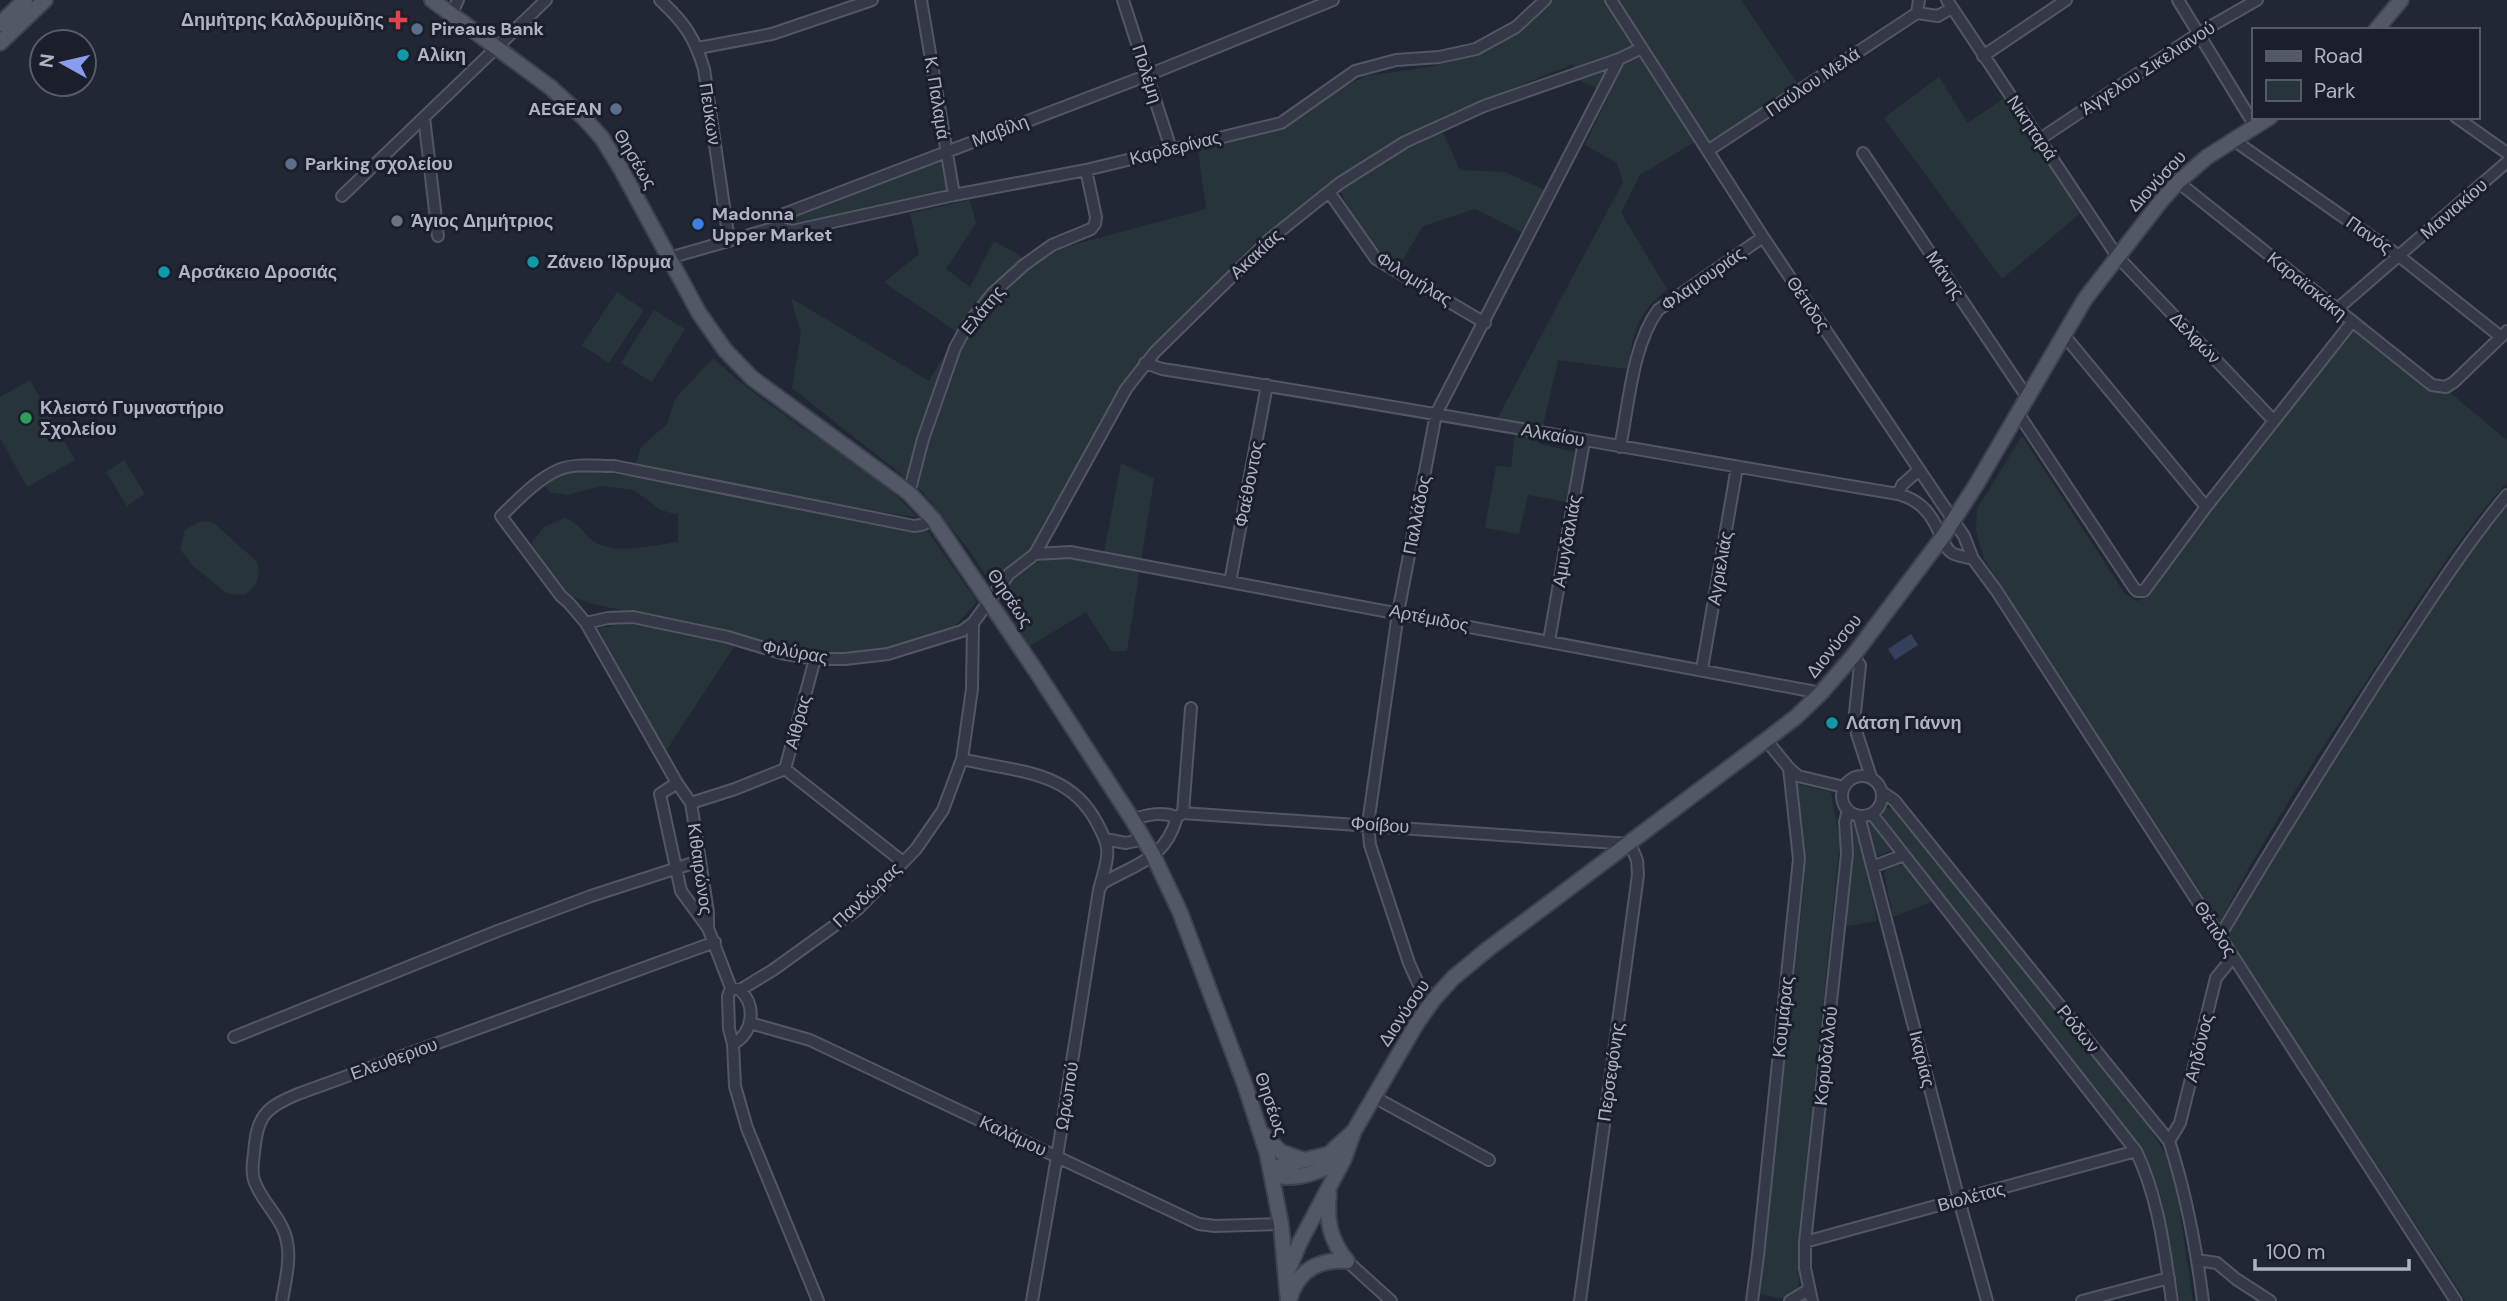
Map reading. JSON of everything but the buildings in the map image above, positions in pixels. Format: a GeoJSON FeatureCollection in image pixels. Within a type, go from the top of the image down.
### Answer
{"type":"FeatureCollection","features":[{"type":"Feature","properties":{"kind":"main road"},"geometry":{"type":"LineString","coordinates":[[0,24],[24,0]]}},
{"type":"Feature","properties":{"kind":"main road","name":"Θησέως"},"geometry":{"type":"LineString","coordinates":[[432,0],[455,7],[497,48],[584,118],[602,138],[621,169],[699,313],[725,350],[752,379],[909,493],[934,520],[989,600],[1132,819],[1153,855],[1180,912],[1261,1132],[1281,1224],[1289,1301]]}},
{"type":"Feature","properties":{"kind":"main road"},"geometry":{"type":"LineString","coordinates":[[2378,28],[2402,0]]}},
{"type":"Feature","properties":{"kind":"main road"},"geometry":{"type":"LineString","coordinates":[[0,43],[42,2]]}},
{"type":"Feature","properties":{"kind":"main road","name":"Διονύσου"},"geometry":{"type":"LineString","coordinates":[[1287,1274],[1300,1242],[1344,1159],[1354,1131],[1434,999],[1453,978],[1488,949],[1796,717],[1821,693],[1853,656],[1942,538],[2063,334],[2117,256],[2178,182],[2232,139],[2267,119]]}},
{"type":"Feature","properties":{"kind":"main road","name":"Διονύσου"},"geometry":{"type":"LineString","coordinates":[[1272,1174],[1280,1166],[1329,1154],[1354,1131]]}},
{"type":"Feature","properties":{"kind":"main road"},"geometry":{"type":"LineString","coordinates":[[1261,1132],[1281,1152],[1306,1161]]}},
{"type":"Feature","properties":{"kind":"main road"},"geometry":{"type":"LineString","coordinates":[[1272,1174],[1281,1178],[1321,1170],[1344,1159]]}},
{"type":"Feature","properties":{"kind":"main road"},"geometry":{"type":"LineString","coordinates":[[1329,1189],[1328,1226],[1336,1246],[1347,1261]]}},
{"type":"Feature","properties":{"kind":"main road"},"geometry":{"type":"LineString","coordinates":[[1289,1301],[1297,1282],[1313,1265],[1332,1260],[1347,1261]]}},
{"type":"Feature","properties":{"kind":"street"},"geometry":{"type":"LineString","coordinates":[[342,196],[546,0]]}},
{"type":"Feature","properties":{"kind":"street","name":"Πεύκων"},"geometry":{"type":"LineString","coordinates":[[660,0],[689,30],[698,48],[704,69],[729,241]]}},
{"type":"Feature","properties":{"kind":"street"},"geometry":{"type":"LineString","coordinates":[[698,48],[772,34],[872,0]]}},
{"type":"Feature","properties":{"kind":"street","name":"Κ. Παλαμά"},"geometry":{"type":"LineString","coordinates":[[922,0],[954,195]]}},
{"type":"Feature","properties":{"kind":"street","name":"Πολέμη"},"geometry":{"type":"LineString","coordinates":[[1123,0],[1171,149]]}},
{"type":"Feature","properties":{"kind":"street","name":"Μαβίλη"},"geometry":{"type":"LineString","coordinates":[[669,258],[777,227],[784,214],[1148,75],[1333,0]]}},
{"type":"Feature","properties":{"kind":"street","name":"Καρδερίνας"},"geometry":{"type":"LineString","coordinates":[[777,227],[792,231],[954,195],[1086,170],[1281,123],[1355,71],[1396,60],[1439,57],[1476,49],[1516,27],[1545,0]]}},
{"type":"Feature","properties":{"kind":"street"},"geometry":{"type":"LineString","coordinates":[[1611,0],[1642,48]]}},
{"type":"Feature","properties":{"kind":"street"},"geometry":{"type":"LineString","coordinates":[[1917,13],[1919,0]]}},
{"type":"Feature","properties":{"kind":"street"},"geometry":{"type":"LineString","coordinates":[[1983,55],[2066,0]]}},
{"type":"Feature","properties":{"kind":"street"},"geometry":{"type":"LineString","coordinates":[[2178,0],[2255,126]]}},
{"type":"Feature","properties":{"kind":"street","name":"Άγγελου Σικελιανού"},"geometry":{"type":"LineString","coordinates":[[2040,139],[2199,33],[2258,0]]}},
{"type":"Feature","properties":{"kind":"street","name":"Παύλου Μελά"},"geometry":{"type":"LineString","coordinates":[[1709,150],[1917,13],[1938,16],[1949,4]]}},
{"type":"Feature","properties":{"kind":"street","name":"Νικηταρά"},"geometry":{"type":"LineString","coordinates":[[1949,4],[2117,256]]}},
{"type":"Feature","properties":{"kind":"street","name":"Ακακίας"},"geometry":{"type":"LineString","coordinates":[[989,600],[1009,574],[1035,554],[1126,389],[1145,363],[1270,239],[1328,192],[1416,137],[1484,106],[1619,59],[1642,48]]}},
{"type":"Feature","properties":{"kind":"street","name":"Θέτιδος"},"geometry":{"type":"LineString","coordinates":[[1642,48],[1763,237],[1954,520],[1973,559],[1996,590],[2456,1301]]}},
{"type":"Feature","properties":{"kind":"street","name":"Παλλάδος"},"geometry":{"type":"LineString","coordinates":[[1434,999],[1418,982],[1409,963],[1370,845],[1368,824],[1398,613],[1436,414],[1619,59]]}},
{"type":"Feature","properties":{"kind":"street"},"geometry":{"type":"LineString","coordinates":[[424,117],[438,236]]}},
{"type":"Feature","properties":{"kind":"street"},"geometry":{"type":"LineString","coordinates":[[2459,119],[2507,153]]}},
{"type":"Feature","properties":{"kind":"street","name":"Πανός"},"geometry":{"type":"LineString","coordinates":[[2232,139],[2399,256],[2504,334]]}},
{"type":"Feature","properties":{"kind":"street","name":"Μάνης"},"geometry":{"type":"LineString","coordinates":[[1863,153],[2027,397]]}},
{"type":"Feature","properties":{"kind":"street","name":"Μανιακίου"},"geometry":{"type":"LineString","coordinates":[[2336,310],[2507,162]]}},
{"type":"Feature","properties":{"kind":"street","name":"Ελάτης"},"geometry":{"type":"LineString","coordinates":[[909,493],[923,439],[955,348],[968,324],[993,293],[1024,265],[1052,245],[1091,229],[1095,224],[1096,217],[1086,170]]}},
{"type":"Feature","properties":{"kind":"street","name":"Καραϊσκάκη"},"geometry":{"type":"LineString","coordinates":[[2178,182],[2432,385],[2446,387],[2454,382],[2504,334]]}},
{"type":"Feature","properties":{"kind":"street","name":"Φιλομήλας"},"geometry":{"type":"LineString","coordinates":[[1328,192],[1376,259],[1485,323]]}},
{"type":"Feature","properties":{"kind":"street","name":"Φλαμουριάς"},"geometry":{"type":"LineString","coordinates":[[1620,447],[1640,344],[1647,325],[1658,310],[1763,237]]}},
{"type":"Feature","properties":{"kind":"street","name":"Δελφών"},"geometry":{"type":"LineString","coordinates":[[2117,256],[2273,420]]}},
{"type":"Feature","properties":{"kind":"street"},"geometry":{"type":"LineString","coordinates":[[2018,413],[2137,591],[2144,591],[2206,506],[2351,321]]}},
{"type":"Feature","properties":{"kind":"street"},"geometry":{"type":"LineString","coordinates":[[2063,334],[2206,506]]}},
{"type":"Feature","properties":{"kind":"street","name":"Αλκαίου"},"geometry":{"type":"LineString","coordinates":[[1145,363],[1162,369],[1898,494],[1923,506],[1942,538]]}},
{"type":"Feature","properties":{"kind":"street","name":"Φαέθοντος"},"geometry":{"type":"LineString","coordinates":[[1230,582],[1267,385]]}},
{"type":"Feature","properties":{"kind":"street","name":"Αμυγδαλιάς"},"geometry":{"type":"LineString","coordinates":[[1549,641],[1584,441]]}},
{"type":"Feature","properties":{"kind":"street","name":"Κιθαιρώνος"},"geometry":{"type":"LineString","coordinates":[[818,1301],[747,1128],[735,1086],[728,1001],[736,989],[708,928],[708,912],[691,803],[586,623],[561,596],[501,516],[534,486],[559,470],[583,466],[614,466],[914,526],[934,520]]}},
{"type":"Feature","properties":{"kind":"street","name":"Αγριελιάς"},"geometry":{"type":"LineString","coordinates":[[1702,669],[1737,467]]}},
{"type":"Feature","properties":{"kind":"street"},"geometry":{"type":"LineString","coordinates":[[1898,494],[1902,485],[1919,470]]}},
{"type":"Feature","properties":{"kind":"street"},"geometry":{"type":"LineString","coordinates":[[2220,936],[2330,755],[2450,569],[2474,534],[2507,495]]}},
{"type":"Feature","properties":{"kind":"street","name":"Θέτιδος"},"geometry":{"type":"LineString","coordinates":[[1942,538],[1954,555],[1973,559]]}},
{"type":"Feature","properties":{"kind":"street","name":"Αρτέμιδος"},"geometry":{"type":"LineString","coordinates":[[1035,554],[1069,552],[1821,693]]}},
{"type":"Feature","properties":{"kind":"street"},"geometry":{"type":"LineString","coordinates":[[974,623],[989,600]]}},
{"type":"Feature","properties":{"kind":"street","name":"Φιλύρας"},"geometry":{"type":"LineString","coordinates":[[586,623],[608,618],[633,617],[815,659],[888,654],[962,631],[974,623]]}},
{"type":"Feature","properties":{"kind":"street","name":"Πανδώρας"},"geometry":{"type":"LineString","coordinates":[[736,989],[783,964],[859,908],[916,849],[943,810],[962,759],[972,689],[974,623]]}},
{"type":"Feature","properties":{"kind":"street"},"geometry":{"type":"LineString","coordinates":[[1853,656],[1860,665],[1855,713],[1857,734],[1871,778]]}},
{"type":"Feature","properties":{"kind":"street","name":"Αίθρας"},"geometry":{"type":"LineString","coordinates":[[691,803],[785,769],[815,659]]}},
{"type":"Feature","properties":{"kind":"street"},"geometry":{"type":"LineString","coordinates":[[1099,890],[1103,883],[1153,855],[1167,842],[1180,815],[1191,708]]}},
{"type":"Feature","properties":{"kind":"street"},"geometry":{"type":"LineString","coordinates":[[1766,740],[1798,776],[1844,787]]}},
{"type":"Feature","properties":{"kind":"street"},"geometry":{"type":"LineString","coordinates":[[962,759],[1047,777],[1076,795],[1091,812],[1105,839],[1126,842],[1144,839]]}},
{"type":"Feature","properties":{"kind":"street","name":"Κουμάρας"},"geometry":{"type":"LineString","coordinates":[[1752,1301],[1799,859],[1789,768]]}},
{"type":"Feature","properties":{"kind":"street"},"geometry":{"type":"LineString","coordinates":[[785,769],[903,862]]}},
{"type":"Feature","properties":{"kind":"street"},"geometry":{"type":"LineString","coordinates":[[1853,778],[1871,778],[1882,792],[1880,805],[1872,814],[1859,816],[1848,810],[1842,799],[1844,787],[1853,778]]}},
{"type":"Feature","properties":{"kind":"street"},"geometry":{"type":"LineString","coordinates":[[677,783],[660,794],[676,869],[681,891],[708,928]]}},
{"type":"Feature","properties":{"kind":"street","name":"Ρόδων"},"geometry":{"type":"LineString","coordinates":[[1882,792],[1894,800],[2169,1141],[2182,1188],[2203,1301]]}},
{"type":"Feature","properties":{"kind":"street","name":"Κορυδαλλού"},"geometry":{"type":"LineString","coordinates":[[1810,1296],[1804,1268],[1805,1242],[1847,854],[1845,822],[1848,810]]}},
{"type":"Feature","properties":{"kind":"street","name":"Φοίβου"},"geometry":{"type":"LineString","coordinates":[[1132,819],[1167,813],[1368,824],[1630,844]]}},
{"type":"Feature","properties":{"kind":"street","name":"Ρόδων"},"geometry":{"type":"LineString","coordinates":[[1872,814],[2136,1151],[2149,1178],[2158,1210],[2172,1301]]}},
{"type":"Feature","properties":{"kind":"street","name":"Ικαρίας"},"geometry":{"type":"LineString","coordinates":[[1859,816],[1987,1301]]}},
{"type":"Feature","properties":{"kind":"street","name":"Ωρωπού"},"geometry":{"type":"LineString","coordinates":[[1032,1301],[1099,890],[1108,850],[1105,839]]}},
{"type":"Feature","properties":{"kind":"street","name":"Περσεφόνης"},"geometry":{"type":"LineString","coordinates":[[1580,1301],[1638,875],[1637,860],[1630,844]]}},
{"type":"Feature","properties":{"kind":"street"},"geometry":{"type":"LineString","coordinates":[[1872,867],[1905,855]]}},
{"type":"Feature","properties":{"kind":"street"},"geometry":{"type":"LineString","coordinates":[[234,1037],[591,896],[699,861]]}},
{"type":"Feature","properties":{"kind":"street","name":"Ελευθεριου"},"geometry":{"type":"LineString","coordinates":[[282,1301],[288,1244],[285,1232],[254,1180],[252,1170],[256,1132],[261,1118],[269,1109],[298,1094],[715,942]]}},
{"type":"Feature","properties":{"kind":"street","name":"Αηδόνος"},"geometry":{"type":"LineString","coordinates":[[2169,1141],[2180,1123],[2216,978],[2233,957]]}},
{"type":"Feature","properties":{"kind":"street"},"geometry":{"type":"LineString","coordinates":[[733,1044],[746,1033],[750,1023],[749,1000],[736,989]]}},
{"type":"Feature","properties":{"kind":"street","name":"Καλάμου"},"geometry":{"type":"LineString","coordinates":[[750,1023],[810,1040],[1199,1224],[1281,1224]]}},
{"type":"Feature","properties":{"kind":"street"},"geometry":{"type":"LineString","coordinates":[[1374,1097],[1489,1160]]}},
{"type":"Feature","properties":{"kind":"street","name":"Βιολέτας"},"geometry":{"type":"LineString","coordinates":[[1805,1242],[2136,1151]]}},
{"type":"Feature","properties":{"kind":"street"},"geometry":{"type":"LineString","coordinates":[[2197,1260],[2217,1263],[2270,1301]]}},
{"type":"Feature","properties":{"kind":"street"},"geometry":{"type":"LineString","coordinates":[[1347,1261],[1391,1301]]}},
{"type":"Feature","properties":{"kind":"street"},"geometry":{"type":"LineString","coordinates":[[2082,1301],[2169,1278]]}},
{"type":"Feature","properties":{"kind":"street"},"geometry":{"type":"LineString","coordinates":[[1790,1301],[1810,1296]]}},
{"type":"Feature","properties":{"kind":"green space"},"geometry":{"type":"Polygon","coordinates":[[[1544,0],[1741,0],[1798,84],[1709,144],[1703,137],[1640,175],[1621,213],[1667,289],[1648,307],[1638,324],[1628,369],[1558,360],[1539,444],[1575,452],[1568,502],[1528,495],[1519,534],[1485,528],[1496,466],[1511,467],[1516,427],[1496,421],[1623,182],[1617,163],[1585,145],[1609,94],[1578,80],[1573,64],[1437,119],[1460,170],[1505,172],[1545,190],[1523,233],[1475,209],[1423,226],[1400,264],[1364,247],[1342,194],[1332,183],[1266,235],[1135,366],[1043,524],[1030,557],[1035,563],[1077,558],[1102,563],[1121,463],[1154,479],[1127,651],[1111,651],[1086,612],[1030,646],[972,554],[921,490],[792,388],[801,333],[791,298],[929,381],[958,333],[884,282],[919,254],[910,213],[970,200],[976,223],[946,269],[970,287],[994,241],[1024,258],[1206,209],[1198,149],[1281,128],[1338,89],[1366,76],[1429,67],[1474,55],[1515,34],[1548,7],[1544,0]]]}},
{"type":"Feature","properties":{"kind":"green space"},"geometry":{"type":"Polygon","coordinates":[[[1939,77],[1968,123],[2004,98],[2082,212],[2002,279],[1884,118],[1939,77]]]}},
{"type":"Feature","properties":{"kind":"green space"},"geometry":{"type":"Polygon","coordinates":[[[942,161],[948,191],[788,225],[786,220],[942,161]]]}},
{"type":"Feature","properties":{"kind":"green space"},"geometry":{"type":"Polygon","coordinates":[[[617,292],[644,310],[609,363],[582,345],[617,292]]]}},
{"type":"Feature","properties":{"kind":"green space"},"geometry":{"type":"Polygon","coordinates":[[[654,310],[685,329],[652,382],[621,363],[654,310]]]}},
{"type":"Feature","properties":{"kind":"green space"},"geometry":{"type":"Polygon","coordinates":[[[2354,330],[2428,388],[2449,392],[2507,440],[2507,482],[2452,552],[2418,602],[2272,828],[2220,922],[1984,559],[1976,531],[1977,509],[2022,436],[2125,594],[2137,601],[2148,597],[2251,457],[2354,330]]]}},
{"type":"Feature","properties":{"kind":"green space"},"geometry":{"type":"Polygon","coordinates":[[[713,358],[756,395],[878,480],[917,517],[635,466],[641,447],[667,424],[675,399],[713,358]]]}},
{"type":"Feature","properties":{"kind":"green space","name":"Κλειστό Γυμναστήριο Σχολείου"},"geometry":{"type":"Polygon","coordinates":[[[30,380],[75,460],[27,487],[0,438],[0,397],[30,380]]]}},
{"type":"Feature","properties":{"kind":"green space"},"geometry":{"type":"Polygon","coordinates":[[[124,460],[145,494],[127,506],[106,472],[124,460]]]}},
{"type":"Feature","properties":{"kind":"green space"},"geometry":{"type":"Polygon","coordinates":[[[588,471],[650,478],[908,530],[927,530],[977,602],[952,629],[883,649],[823,654],[784,648],[738,633],[592,604],[571,596],[549,573],[531,544],[544,527],[565,518],[576,524],[595,542],[624,549],[678,542],[678,515],[661,510],[634,490],[602,486],[567,495],[549,492],[545,485],[563,475],[588,471]]]}},
{"type":"Feature","properties":{"kind":"green space"},"geometry":{"type":"Polygon","coordinates":[[[2507,499],[2507,1301],[2466,1301],[2225,933],[2454,567],[2507,499]]]}},
{"type":"Feature","properties":{"kind":"green space"},"geometry":{"type":"Polygon","coordinates":[[[199,522],[215,524],[257,562],[257,581],[244,595],[228,594],[193,566],[180,549],[185,530],[199,522]]]}},
{"type":"Feature","properties":{"kind":"green space"},"geometry":{"type":"Polygon","coordinates":[[[627,624],[736,644],[665,752],[598,628],[627,624]]]}},
{"type":"Feature","properties":{"kind":"green space"},"geometry":{"type":"Polygon","coordinates":[[[1797,784],[1831,792],[1840,842],[1798,1243],[1799,1287],[1782,1299],[1760,1294],[1805,876],[1797,784]]]}},
{"type":"Feature","properties":{"kind":"green space"},"geometry":{"type":"Polygon","coordinates":[[[1885,807],[1896,810],[2144,1119],[2167,1156],[2177,1192],[2193,1301],[2180,1301],[2160,1194],[2143,1149],[1884,819],[1885,807]]]}},
{"type":"Feature","properties":{"kind":"green space"},"geometry":{"type":"Polygon","coordinates":[[[1851,820],[1857,821],[1877,921],[1846,926],[1852,848],[1851,820]]]}},
{"type":"Feature","properties":{"kind":"green space"},"geometry":{"type":"Polygon","coordinates":[[[1871,821],[1893,850],[1876,856],[1867,823],[1871,821]]]}},
{"type":"Feature","properties":{"kind":"green space"},"geometry":{"type":"Polygon","coordinates":[[[1904,865],[1934,901],[1893,917],[1884,873],[1887,867],[1904,865]]]}},
{"type":"Feature","properties":{"kind":"water"},"geometry":{"type":"Polygon","coordinates":[[[1911,634],[1918,645],[1895,660],[1888,649],[1911,634]]]}},
{"type":"Feature","properties":{"kind":"place","name":"Δημήτρης Καλδρυμίδης"},"geometry":{"type":"Point","coordinates":[398,20]}},
{"type":"Feature","properties":{"kind":"place","name":"Pireaus Bank"},"geometry":{"type":"Point","coordinates":[417,29]}},
{"type":"Feature","properties":{"kind":"place","name":"Αλίκη"},"geometry":{"type":"Point","coordinates":[403,55]}},
{"type":"Feature","properties":{"kind":"place","name":"AEGEAN"},"geometry":{"type":"Point","coordinates":[616,109]}},
{"type":"Feature","properties":{"kind":"place","name":"Parking σχολείου"},"geometry":{"type":"Point","coordinates":[291,164]}},
{"type":"Feature","properties":{"kind":"place","name":"Άγιος Δημήτριος"},"geometry":{"type":"Point","coordinates":[397,221]}},
{"type":"Feature","properties":{"kind":"place","name":"Madonna Upper Market"},"geometry":{"type":"Point","coordinates":[698,224]}},
{"type":"Feature","properties":{"kind":"place","name":"Ζάνειο Ίδρυμα"},"geometry":{"type":"Point","coordinates":[533,262]}},
{"type":"Feature","properties":{"kind":"place","name":"Αρσάκειο Δροσιάς"},"geometry":{"type":"Point","coordinates":[164,272]}},
{"type":"Feature","properties":{"kind":"place","name":"Κλειστό Γυμναστήριο Σχολείου"},"geometry":{"type":"Point","coordinates":[26,418]}},
{"type":"Feature","properties":{"kind":"place","name":"Λάτση Γιάννη"},"geometry":{"type":"Point","coordinates":[1832,723]}}]}
